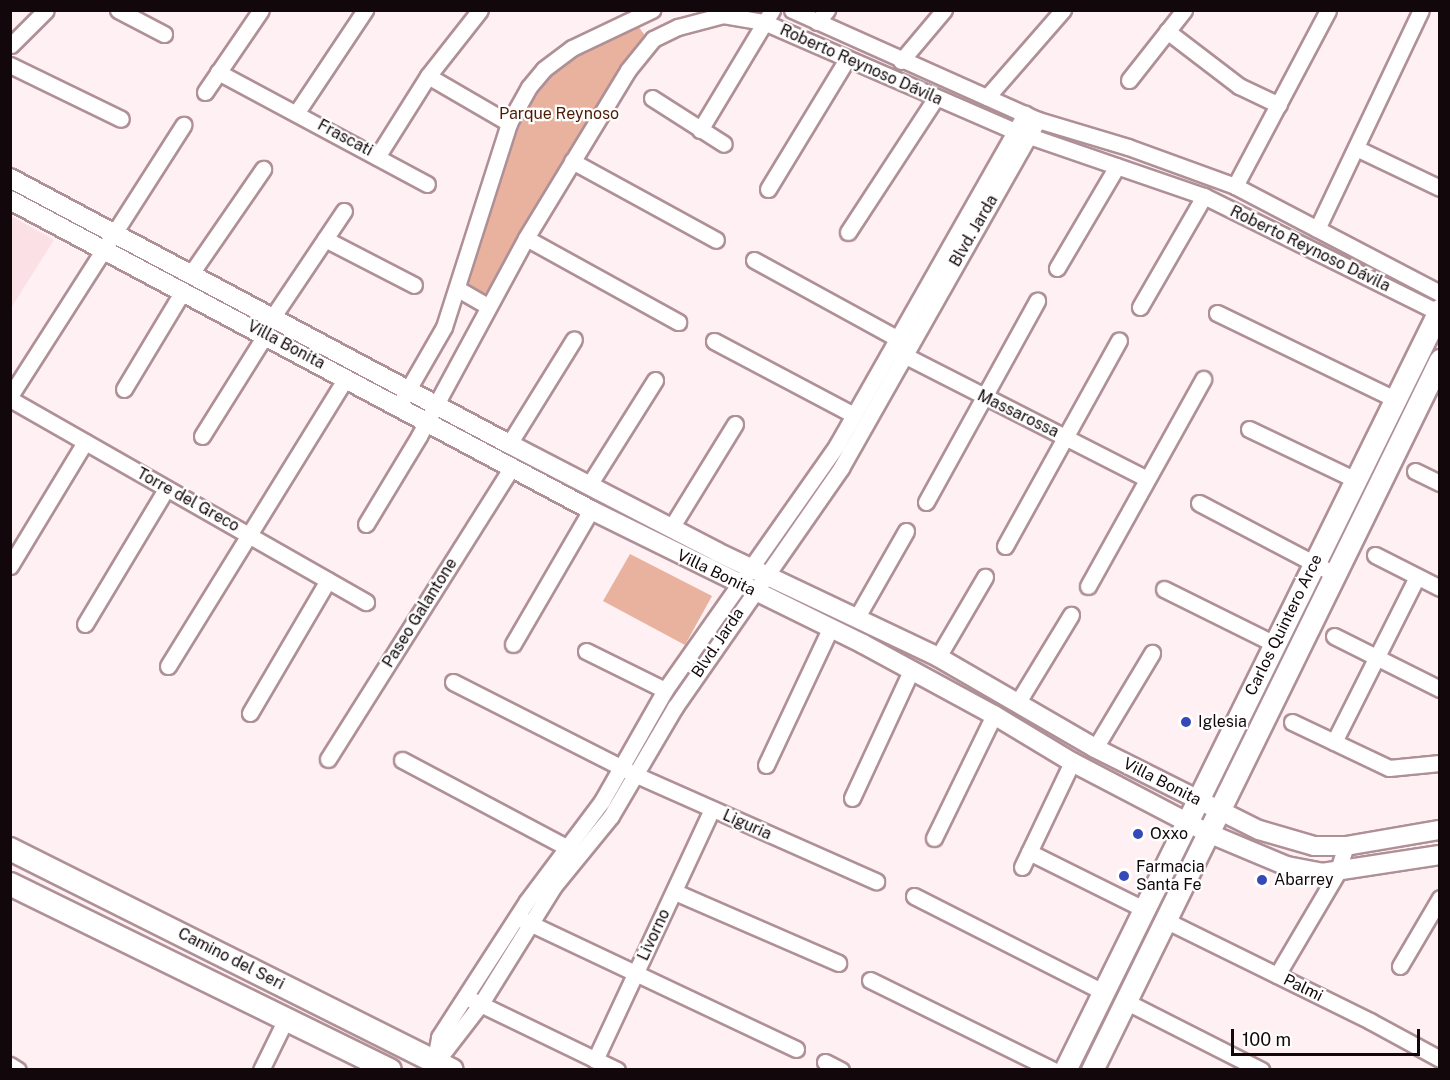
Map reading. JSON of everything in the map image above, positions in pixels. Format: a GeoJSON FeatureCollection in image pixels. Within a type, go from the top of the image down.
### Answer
{"type":"FeatureCollection","features":[{"type":"Feature","properties":{"kind":"main road","name":"Carlos Quintero Arce"},"geometry":{"type":"LineString","coordinates":[[1065,1070],[1439,307]]}},
{"type":"Feature","properties":{"kind":"main road","name":"Carlos Quintero Arce"},"geometry":{"type":"LineString","coordinates":[[1092,1070],[1440,360]]}},
{"type":"Feature","properties":{"kind":"main road","name":"Camino del Seri"},"geometry":{"type":"LineString","coordinates":[[10,849],[440,1067]]}},
{"type":"Feature","properties":{"kind":"main road","name":"Camino del Seri"},"geometry":{"type":"LineString","coordinates":[[10,884],[390,1070]]}},
{"type":"Feature","properties":{"kind":"street"},"geometry":{"type":"LineString","coordinates":[[11,46],[46,10]]}},
{"type":"Feature","properties":{"kind":"street"},"geometry":{"type":"LineString","coordinates":[[118,10],[164,34]]}},
{"type":"Feature","properties":{"kind":"street"},"geometry":{"type":"LineString","coordinates":[[205,92],[261,10]]}},
{"type":"Feature","properties":{"kind":"street"},"geometry":{"type":"LineString","coordinates":[[297,112],[365,10]]}},
{"type":"Feature","properties":{"kind":"street","name":"Frascati"},"geometry":{"type":"LineString","coordinates":[[218,72],[297,112],[376,157],[428,76],[480,10]]}},
{"type":"Feature","properties":{"kind":"street","name":"Roberto Reynoso Dávila"},"geometry":{"type":"LineString","coordinates":[[792,10],[822,16],[901,61],[1031,117],[1238,181],[1439,307]]}},
{"type":"Feature","properties":{"kind":"street"},"geometry":{"type":"LineString","coordinates":[[901,61],[944,10]]}},
{"type":"Feature","properties":{"kind":"street"},"geometry":{"type":"LineString","coordinates":[[987,97],[1063,10]]}},
{"type":"Feature","properties":{"kind":"street"},"geometry":{"type":"LineString","coordinates":[[1129,80],[1184,10]]}},
{"type":"Feature","properties":{"kind":"street"},"geometry":{"type":"LineString","coordinates":[[1238,181],[1328,10]]}},
{"type":"Feature","properties":{"kind":"street"},"geometry":{"type":"LineString","coordinates":[[1317,230],[1421,10]]}},
{"type":"Feature","properties":{"kind":"street"},"geometry":{"type":"LineString","coordinates":[[404,398],[444,327],[458,289],[509,123],[529,87],[559,56],[647,12],[653,39]]}},
{"type":"Feature","properties":{"kind":"street","name":"Roberto Reynoso Dávila"},"geometry":{"type":"LineString","coordinates":[[366,524],[526,238],[579,165],[628,70],[653,39],[678,27],[723,15],[764,22],[934,99],[1022,133],[1204,196],[1439,307]]}},
{"type":"Feature","properties":{"kind":"street"},"geometry":{"type":"LineString","coordinates":[[700,130],[764,22]]}},
{"type":"Feature","properties":{"kind":"street"},"geometry":{"type":"LineString","coordinates":[[1167,31],[1239,86],[1279,105]]}},
{"type":"Feature","properties":{"kind":"street"},"geometry":{"type":"LineString","coordinates":[[768,189],[847,59]]}},
{"type":"Feature","properties":{"kind":"street"},"geometry":{"type":"LineString","coordinates":[[10,65],[121,119]]}},
{"type":"Feature","properties":{"kind":"street"},"geometry":{"type":"LineString","coordinates":[[428,76],[509,123]]}},
{"type":"Feature","properties":{"kind":"street"},"geometry":{"type":"LineString","coordinates":[[652,98],[724,144]]}},
{"type":"Feature","properties":{"kind":"street"},"geometry":{"type":"LineString","coordinates":[[848,232],[934,99]]}},
{"type":"Feature","properties":{"kind":"street","name":"Blvd. Jarda"},"geometry":{"type":"LineString","coordinates":[[440,1067],[474,1001],[524,921],[573,851],[665,690],[757,571],[841,468],[900,346],[1031,117]]}},
{"type":"Feature","properties":{"kind":"street"},"geometry":{"type":"LineString","coordinates":[[10,397],[183,125]]}},
{"type":"Feature","properties":{"kind":"street"},"geometry":{"type":"LineString","coordinates":[[1356,148],[1438,184]]}},
{"type":"Feature","properties":{"kind":"street"},"geometry":{"type":"LineString","coordinates":[[376,157],[426,184]]}},
{"type":"Feature","properties":{"kind":"street"},"geometry":{"type":"LineString","coordinates":[[579,165],[716,240]]}},
{"type":"Feature","properties":{"kind":"street"},"geometry":{"type":"LineString","coordinates":[[1057,268],[1117,166]]}},
{"type":"Feature","properties":{"kind":"street"},"geometry":{"type":"LineString","coordinates":[[124,389],[187,283],[263,169]]}},
{"type":"Feature","properties":{"kind":"street","name":"Villa Bonita"},"geometry":{"type":"LineString","coordinates":[[10,178],[112,234],[187,283],[430,412],[512,468],[994,715],[1071,762],[1186,823],[1287,866],[1337,873],[1440,855]]}},
{"type":"Feature","properties":{"kind":"street"},"geometry":{"type":"LineString","coordinates":[[1140,307],[1204,196]]}},
{"type":"Feature","properties":{"kind":"street","name":"Villa Bonita"},"geometry":{"type":"LineString","coordinates":[[10,200],[102,249],[187,283]]}},
{"type":"Feature","properties":{"kind":"street"},"geometry":{"type":"LineString","coordinates":[[202,436],[269,326],[344,211]]}},
{"type":"Feature","properties":{"kind":"street"},"geometry":{"type":"LineString","coordinates":[[526,238],[678,322]]}},
{"type":"Feature","properties":{"kind":"street"},"geometry":{"type":"LineString","coordinates":[[326,239],[414,285]]}},
{"type":"Feature","properties":{"kind":"street","name":"Massarossa"},"geometry":{"type":"LineString","coordinates":[[754,260],[900,346],[982,398],[1145,478]]}},
{"type":"Feature","properties":{"kind":"street"},"geometry":{"type":"LineString","coordinates":[[458,289],[487,306]]}},
{"type":"Feature","properties":{"kind":"street"},"geometry":{"type":"LineString","coordinates":[[926,502],[1037,301]]}},
{"type":"Feature","properties":{"kind":"street"},"geometry":{"type":"LineString","coordinates":[[1217,312],[1395,399]]}},
{"type":"Feature","properties":{"kind":"street","name":"Villa Bonita"},"geometry":{"type":"LineString","coordinates":[[269,326],[346,378],[404,398]]}},
{"type":"Feature","properties":{"kind":"street"},"geometry":{"type":"LineString","coordinates":[[510,444],[574,339]]}},
{"type":"Feature","properties":{"kind":"street"},"geometry":{"type":"LineString","coordinates":[[714,340],[849,412]]}},
{"type":"Feature","properties":{"kind":"street"},"geometry":{"type":"LineString","coordinates":[[1005,546],[1063,436],[1119,340]]}},
{"type":"Feature","properties":{"kind":"street","name":"Blvd. Jarda"},"geometry":{"type":"LineString","coordinates":[[757,571],[824,465],[849,412],[900,346]]}},
{"type":"Feature","properties":{"kind":"street"},"geometry":{"type":"LineString","coordinates":[[168,666],[346,378]]}},
{"type":"Feature","properties":{"kind":"street"},"geometry":{"type":"LineString","coordinates":[[1088,586],[1145,478],[1203,379]]}},
{"type":"Feature","properties":{"kind":"street"},"geometry":{"type":"LineString","coordinates":[[589,485],[655,380]]}},
{"type":"Feature","properties":{"kind":"street","name":"Torre del Greco"},"geometry":{"type":"LineString","coordinates":[[10,397],[166,489],[366,602]]}},
{"type":"Feature","properties":{"kind":"street","name":"Villa Bonita"},"geometry":{"type":"LineString","coordinates":[[430,412],[510,444],[757,571],[938,657],[1095,748],[1197,801],[1288,840],[1346,846],[1440,830]]}},
{"type":"Feature","properties":{"kind":"street"},"geometry":{"type":"LineString","coordinates":[[671,528],[735,424]]}},
{"type":"Feature","properties":{"kind":"street"},"geometry":{"type":"LineString","coordinates":[[1249,429],[1356,480]]}},
{"type":"Feature","properties":{"kind":"street"},"geometry":{"type":"LineString","coordinates":[[10,567],[85,442]]}},
{"type":"Feature","properties":{"kind":"street","name":"Paseo Galantone"},"geometry":{"type":"LineString","coordinates":[[328,759],[512,468]]}},
{"type":"Feature","properties":{"kind":"street"},"geometry":{"type":"LineString","coordinates":[[1415,471],[1440,483]]}},
{"type":"Feature","properties":{"kind":"street"},"geometry":{"type":"LineString","coordinates":[[85,624],[166,489]]}},
{"type":"Feature","properties":{"kind":"street"},"geometry":{"type":"LineString","coordinates":[[1199,503],[1334,574]]}},
{"type":"Feature","properties":{"kind":"street"},"geometry":{"type":"LineString","coordinates":[[513,644],[591,510]]}},
{"type":"Feature","properties":{"kind":"street"},"geometry":{"type":"LineString","coordinates":[[857,617],[906,531]]}},
{"type":"Feature","properties":{"kind":"street"},"geometry":{"type":"LineString","coordinates":[[1375,555],[1440,588]]}},
{"type":"Feature","properties":{"kind":"street"},"geometry":{"type":"LineString","coordinates":[[938,657],[985,577]]}},
{"type":"Feature","properties":{"kind":"street"},"geometry":{"type":"LineString","coordinates":[[1334,742],[1418,577]]}},
{"type":"Feature","properties":{"kind":"street"},"geometry":{"type":"LineString","coordinates":[[250,713],[328,580]]}},
{"type":"Feature","properties":{"kind":"street","name":"Blvd. Jarda"},"geometry":{"type":"LineString","coordinates":[[573,851],[611,816],[745,587]]}},
{"type":"Feature","properties":{"kind":"street"},"geometry":{"type":"LineString","coordinates":[[1164,589],[1275,644]]}},
{"type":"Feature","properties":{"kind":"street"},"geometry":{"type":"LineString","coordinates":[[1018,702],[1071,615]]}},
{"type":"Feature","properties":{"kind":"street"},"geometry":{"type":"LineString","coordinates":[[766,765],[830,629]]}},
{"type":"Feature","properties":{"kind":"street"},"geometry":{"type":"LineString","coordinates":[[1334,636],[1440,689]]}},
{"type":"Feature","properties":{"kind":"street"},"geometry":{"type":"LineString","coordinates":[[586,651],[665,690]]}},
{"type":"Feature","properties":{"kind":"street"},"geometry":{"type":"LineString","coordinates":[[1095,748],[1152,653]]}},
{"type":"Feature","properties":{"kind":"street"},"geometry":{"type":"LineString","coordinates":[[852,798],[911,672]]}},
{"type":"Feature","properties":{"kind":"street","name":"Liguria"},"geometry":{"type":"LineString","coordinates":[[453,682],[634,774],[876,881]]}},
{"type":"Feature","properties":{"kind":"street"},"geometry":{"type":"LineString","coordinates":[[934,838],[994,715]]}},
{"type":"Feature","properties":{"kind":"street"},"geometry":{"type":"LineString","coordinates":[[1292,722],[1389,768],[1440,763]]}},
{"type":"Feature","properties":{"kind":"street"},"geometry":{"type":"LineString","coordinates":[[402,760],[573,851]]}},
{"type":"Feature","properties":{"kind":"street"},"geometry":{"type":"LineString","coordinates":[[1022,867],[1071,762]]}},
{"type":"Feature","properties":{"kind":"street","name":"Livorno"},"geometry":{"type":"LineString","coordinates":[[595,1060],[712,809]]}},
{"type":"Feature","properties":{"kind":"street"},"geometry":{"type":"LineString","coordinates":[[1277,975],[1337,873],[1346,846]]}},
{"type":"Feature","properties":{"kind":"street"},"geometry":{"type":"LineString","coordinates":[[1029,852],[1144,909]]}},
{"type":"Feature","properties":{"kind":"street"},"geometry":{"type":"LineString","coordinates":[[675,892],[838,963]]}},
{"type":"Feature","properties":{"kind":"street"},"geometry":{"type":"LineString","coordinates":[[914,896],[1103,992]]}},
{"type":"Feature","properties":{"kind":"street"},"geometry":{"type":"LineString","coordinates":[[1400,966],[1440,898]]}},
{"type":"Feature","properties":{"kind":"street","name":"Palmi"},"geometry":{"type":"LineString","coordinates":[[1165,920],[1440,1059]]}},
{"type":"Feature","properties":{"kind":"street"},"geometry":{"type":"LineString","coordinates":[[524,921],[796,1049]]}},
{"type":"Feature","properties":{"kind":"street"},"geometry":{"type":"LineString","coordinates":[[870,980],[1053,1070]]}},
{"type":"Feature","properties":{"kind":"street"},"geometry":{"type":"LineString","coordinates":[[1125,1000],[1261,1070]]}},
{"type":"Feature","properties":{"kind":"street"},"geometry":{"type":"LineString","coordinates":[[474,1001],[617,1070]]}},
{"type":"Feature","properties":{"kind":"street"},"geometry":{"type":"LineString","coordinates":[[261,1070],[286,1019]]}},
{"type":"Feature","properties":{"kind":"street"},"geometry":{"type":"LineString","coordinates":[[825,1062],[841,1070]]}},
{"type":"Feature","properties":{"kind":"street"},"geometry":{"type":"LineString","coordinates":[[10,1065],[18,1070]]}},
{"type":"Feature","properties":{"kind":"shaded area"},"geometry":{"type":"Polygon","coordinates":[[[11,216],[54,240],[11,308],[11,216]]]}},
{"type":"Feature","properties":{"kind":"green space","name":"Parque Reynoso"},"geometry":{"type":"Polygon","coordinates":[[[636,23],[646,37],[495,287],[482,295],[466,290],[516,134],[535,93],[563,64],[636,23]]]}},
{"type":"Feature","properties":{"kind":"green space"},"geometry":{"type":"Polygon","coordinates":[[[630,554],[712,596],[685,645],[603,601],[630,554]]]}},
{"type":"Feature","properties":{"kind":"place","name":"Iglesia"},"geometry":{"type":"Point","coordinates":[1186,722]}},
{"type":"Feature","properties":{"kind":"place","name":"Oxxo"},"geometry":{"type":"Point","coordinates":[1138,834]}},
{"type":"Feature","properties":{"kind":"place","name":"Farmacia Santa Fe"},"geometry":{"type":"Point","coordinates":[1124,876]}},
{"type":"Feature","properties":{"kind":"place","name":"Abarrey"},"geometry":{"type":"Point","coordinates":[1262,880]}}]}
